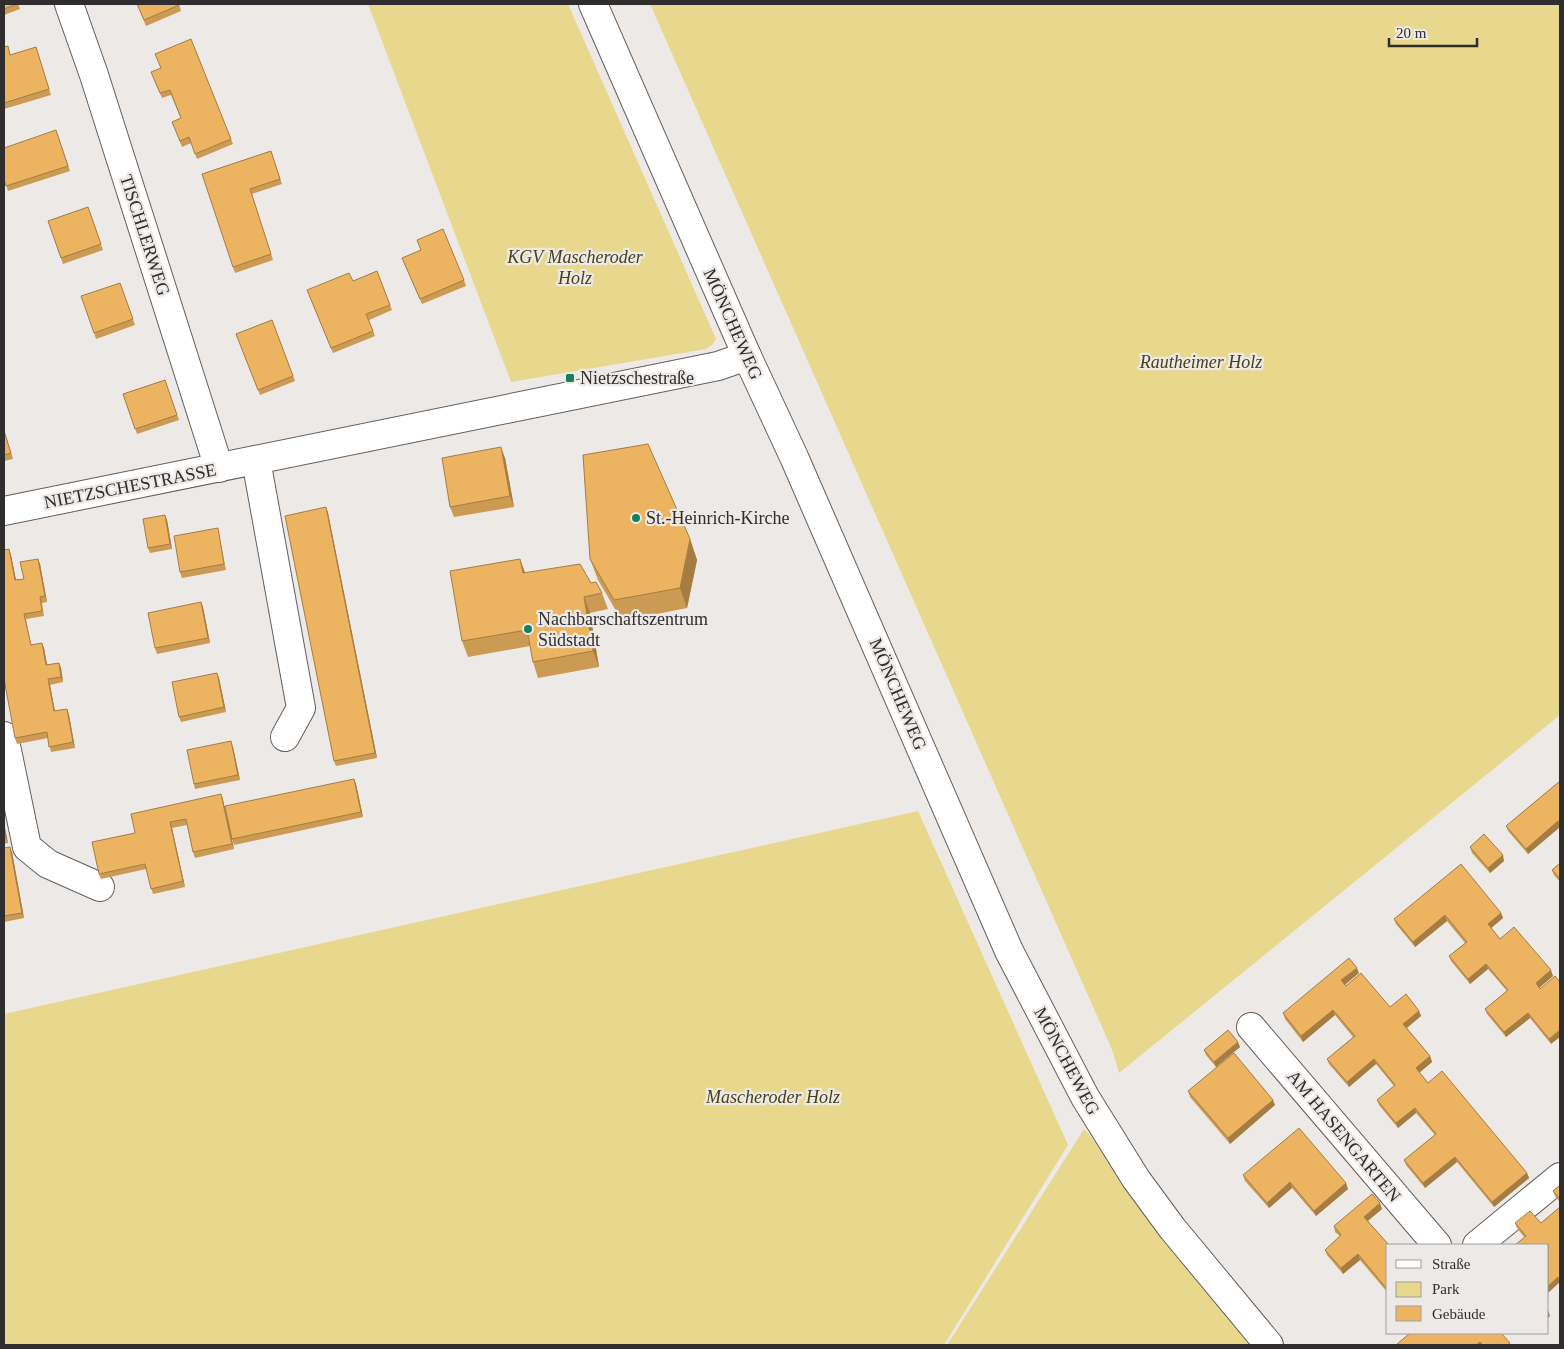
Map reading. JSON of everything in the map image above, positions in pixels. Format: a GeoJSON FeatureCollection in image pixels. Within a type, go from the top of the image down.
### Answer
{"type":"FeatureCollection","features":[{"type":"Feature","properties":{"kind":"street","name":"TISCHLERWEG"},"geometry":{"type":"LineString","coordinates":[[68,4],[94,75],[219,468]]}},
{"type":"Feature","properties":{"kind":"street","name":"MÖNCHEWEG"},"geometry":{"type":"LineString","coordinates":[[592,4],[747,356],[794,457],[1009,951],[1085,1097],[1136,1179],[1172,1228],[1269,1345]]}},
{"type":"Feature","properties":{"kind":"street","name":"NIETZSCHESTRASSE"},"geometry":{"type":"LineString","coordinates":[[4,511],[718,366],[747,356]]}},
{"type":"Feature","properties":{"kind":"street"},"geometry":{"type":"LineString","coordinates":[[256,460],[301,708],[285,737]]}},
{"type":"Feature","properties":{"kind":"street"},"geometry":{"type":"LineString","coordinates":[[4,736],[27,847],[48,864],[100,887]]}},
{"type":"Feature","properties":{"kind":"street","name":"AM HASENGARTEN"},"geometry":{"type":"LineString","coordinates":[[1250,1027],[1436,1244]]}},
{"type":"Feature","properties":{"kind":"street"},"geometry":{"type":"LineString","coordinates":[[1478,1244],[1560,1177]]}},
{"type":"Feature","properties":{"kind":"green space","name":"KGV Mascheroder Holz"},"geometry":{"type":"Polygon","coordinates":[[[368,4],[568,4],[716,339],[712,345],[706,349],[511,382],[368,4]]]}},
{"type":"Feature","properties":{"kind":"green space","name":"Rautheimer Holz"},"geometry":{"type":"Polygon","coordinates":[[[650,4],[1560,4],[1560,715],[1119,1073],[1113,1052],[650,4]]]}},
{"type":"Feature","properties":{"kind":"green space","name":"Mascheroder Holz"},"geometry":{"type":"Polygon","coordinates":[[[918,811],[1068,1145],[944,1345],[4,1345],[4,1014],[918,811]]]}},
{"type":"Feature","properties":{"kind":"green space"},"geometry":{"type":"Polygon","coordinates":[[[1084,1129],[1167,1222],[1270,1345],[947,1345],[1084,1129]]]}},
{"type":"Feature","properties":{"kind":"building"},"geometry":{"type":"Polygon","coordinates":[[[4,4],[17,4],[4,9],[4,4]]]}},
{"type":"Feature","properties":{"kind":"building"},"geometry":{"type":"Polygon","coordinates":[[[137,4],[179,4],[179,5],[144,20],[137,4]]]}},
{"type":"Feature","properties":{"kind":"building"},"geometry":{"type":"Polygon","coordinates":[[[191,39],[231,139],[195,154],[189,137],[180,141],[172,122],[181,118],[170,90],[160,93],[151,72],[161,68],[155,54],[191,39]]]}},
{"type":"Feature","properties":{"kind":"building"},"geometry":{"type":"Polygon","coordinates":[[[8,46],[10,55],[36,47],[49,89],[4,103],[4,47],[8,46]]]}},
{"type":"Feature","properties":{"kind":"building"},"geometry":{"type":"Polygon","coordinates":[[[56,130],[68,166],[6,186],[4,179],[4,148],[56,130]]]}},
{"type":"Feature","properties":{"kind":"building"},"geometry":{"type":"Polygon","coordinates":[[[271,151],[280,179],[250,189],[271,254],[233,267],[202,174],[271,151]]]}},
{"type":"Feature","properties":{"kind":"building"},"geometry":{"type":"Polygon","coordinates":[[[88,207],[101,244],[61,258],[48,221],[88,207]]]}},
{"type":"Feature","properties":{"kind":"building"},"geometry":{"type":"Polygon","coordinates":[[[443,229],[464,280],[420,299],[402,258],[421,250],[417,240],[443,229]]]}},
{"type":"Feature","properties":{"kind":"building"},"geometry":{"type":"Polygon","coordinates":[[[377,271],[390,305],[366,314],[373,331],[331,348],[307,290],[349,273],[353,281],[377,271]]]}},
{"type":"Feature","properties":{"kind":"building"},"geometry":{"type":"Polygon","coordinates":[[[120,283],[133,319],[94,333],[81,296],[120,283]]]}},
{"type":"Feature","properties":{"kind":"building"},"geometry":{"type":"Polygon","coordinates":[[[272,320],[293,376],[258,390],[236,334],[272,320]]]}},
{"type":"Feature","properties":{"kind":"building"},"geometry":{"type":"Polygon","coordinates":[[[165,380],[177,415],[135,429],[123,394],[165,380]]]}},
{"type":"Feature","properties":{"kind":"building"},"geometry":{"type":"Polygon","coordinates":[[[4,431],[11,453],[4,455],[4,431]]]}},
{"type":"Feature","properties":{"kind":"building","name":"St.-Heinrich-Kirche"},"geometry":{"type":"Polygon","coordinates":[[[648,444],[690,539],[680,588],[614,600],[590,559],[583,455],[648,444]]]}},
{"type":"Feature","properties":{"kind":"building"},"geometry":{"type":"Polygon","coordinates":[[[501,447],[510,496],[450,507],[442,458],[501,447]]]}},
{"type":"Feature","properties":{"kind":"building"},"geometry":{"type":"Polygon","coordinates":[[[326,507],[375,753],[334,761],[285,516],[326,507]]]}},
{"type":"Feature","properties":{"kind":"building"},"geometry":{"type":"Polygon","coordinates":[[[165,515],[170,544],[148,548],[143,519],[165,515]]]}},
{"type":"Feature","properties":{"kind":"building"},"geometry":{"type":"Polygon","coordinates":[[[218,528],[224,564],[180,572],[174,536],[218,528]]]}},
{"type":"Feature","properties":{"kind":"building"},"geometry":{"type":"Polygon","coordinates":[[[9,549],[15,580],[24,579],[20,562],[38,559],[45,596],[40,597],[42,611],[24,614],[31,645],[42,643],[46,665],[59,663],[61,677],[48,679],[54,711],[67,709],[73,742],[49,747],[47,732],[15,738],[4,679],[4,550],[9,549]]]}},
{"type":"Feature","properties":{"kind":"building","name":"Nachbarschaftszentrum Südstadt"},"geometry":{"type":"Polygon","coordinates":[[[520,559],[523,573],[580,564],[591,583],[596,582],[602,593],[584,597],[593,651],[533,662],[527,630],[462,641],[450,571],[520,559]]]}},
{"type":"Feature","properties":{"kind":"building"},"geometry":{"type":"Polygon","coordinates":[[[201,602],[208,638],[155,648],[148,613],[201,602]]]}},
{"type":"Feature","properties":{"kind":"building"},"geometry":{"type":"Polygon","coordinates":[[[217,673],[224,707],[179,717],[172,682],[217,673]]]}},
{"type":"Feature","properties":{"kind":"building"},"geometry":{"type":"Polygon","coordinates":[[[231,741],[238,775],[194,784],[187,750],[231,741]]]}},
{"type":"Feature","properties":{"kind":"building"},"geometry":{"type":"Polygon","coordinates":[[[354,779],[361,812],[232,839],[225,806],[354,779]]]}},
{"type":"Feature","properties":{"kind":"building"},"geometry":{"type":"Polygon","coordinates":[[[1560,781],[1560,824],[1558,821],[1526,849],[1506,826],[1560,781]]]}},
{"type":"Feature","properties":{"kind":"building"},"geometry":{"type":"Polygon","coordinates":[[[221,794],[232,844],[193,852],[186,819],[170,822],[183,881],[151,889],[145,864],[99,874],[92,842],[135,833],[131,814],[221,794]]]}},
{"type":"Feature","properties":{"kind":"building"},"geometry":{"type":"Polygon","coordinates":[[[1484,834],[1503,855],[1488,868],[1470,847],[1484,834]]]}},
{"type":"Feature","properties":{"kind":"building"},"geometry":{"type":"Polygon","coordinates":[[[10,847],[22,913],[4,916],[4,848],[10,847]]]}},
{"type":"Feature","properties":{"kind":"building"},"geometry":{"type":"Polygon","coordinates":[[[1560,863],[1560,879],[1552,870],[1560,863]]]}},
{"type":"Feature","properties":{"kind":"building"},"geometry":{"type":"Polygon","coordinates":[[[1461,864],[1501,913],[1488,924],[1500,939],[1514,927],[1551,970],[1536,983],[1540,989],[1555,976],[1560,982],[1560,1030],[1549,1039],[1528,1013],[1504,1032],[1485,1009],[1508,990],[1486,964],[1468,979],[1449,956],[1467,942],[1445,915],[1413,942],[1394,919],[1461,864]]]}},
{"type":"Feature","properties":{"kind":"building"},"geometry":{"type":"Polygon","coordinates":[[[1349,958],[1357,968],[1341,980],[1346,986],[1361,973],[1390,1007],[1406,994],[1419,1011],[1403,1024],[1430,1056],[1416,1068],[1428,1083],[1442,1071],[1527,1173],[1492,1202],[1455,1157],[1423,1183],[1404,1160],[1436,1134],[1415,1108],[1396,1123],[1377,1100],[1395,1085],[1374,1059],[1347,1082],[1327,1059],[1355,1036],[1333,1010],[1301,1036],[1283,1013],[1349,958]]]}},
{"type":"Feature","properties":{"kind":"building"},"geometry":{"type":"Polygon","coordinates":[[[1228,1030],[1238,1042],[1214,1062],[1204,1050],[1228,1030]]]}},
{"type":"Feature","properties":{"kind":"building"},"geometry":{"type":"Polygon","coordinates":[[[1234,1053],[1273,1100],[1228,1138],[1188,1091],[1234,1053]]]}},
{"type":"Feature","properties":{"kind":"building"},"geometry":{"type":"Polygon","coordinates":[[[1299,1128],[1346,1183],[1314,1211],[1290,1182],[1267,1203],[1243,1175],[1299,1128]]]}},
{"type":"Feature","properties":{"kind":"building"},"geometry":{"type":"Polygon","coordinates":[[[1560,1185],[1560,1199],[1553,1191],[1560,1185]]]}},
{"type":"Feature","properties":{"kind":"building"},"geometry":{"type":"Polygon","coordinates":[[[1372,1194],[1380,1203],[1364,1217],[1388,1244],[1386,1244],[1386,1288],[1358,1254],[1341,1268],[1325,1250],[1341,1235],[1334,1226],[1372,1194]]]}},
{"type":"Feature","properties":{"kind":"building"},"geometry":{"type":"Polygon","coordinates":[[[1560,1207],[1560,1280],[1558,1277],[1549,1285],[1549,1244],[1516,1244],[1526,1236],[1515,1223],[1530,1211],[1541,1223],[1560,1207]]]}},
{"type":"Feature","properties":{"kind":"building"},"geometry":{"type":"Polygon","coordinates":[[[1409,1334],[1502,1334],[1510,1343],[1507,1345],[1483,1345],[1480,1342],[1476,1345],[1396,1345],[1409,1334]]]}},
{"type":"Feature","properties":{"kind":"place","name":"Nietzschestraße"},"geometry":{"type":"Point","coordinates":[570,378]}},
{"type":"Feature","properties":{"kind":"place","name":"St.-Heinrich-Kirche"},"geometry":{"type":"Point","coordinates":[636,518]}},
{"type":"Feature","properties":{"kind":"place","name":"Nachbarschaftszentrum Südstadt"},"geometry":{"type":"Point","coordinates":[528,629]}}]}
